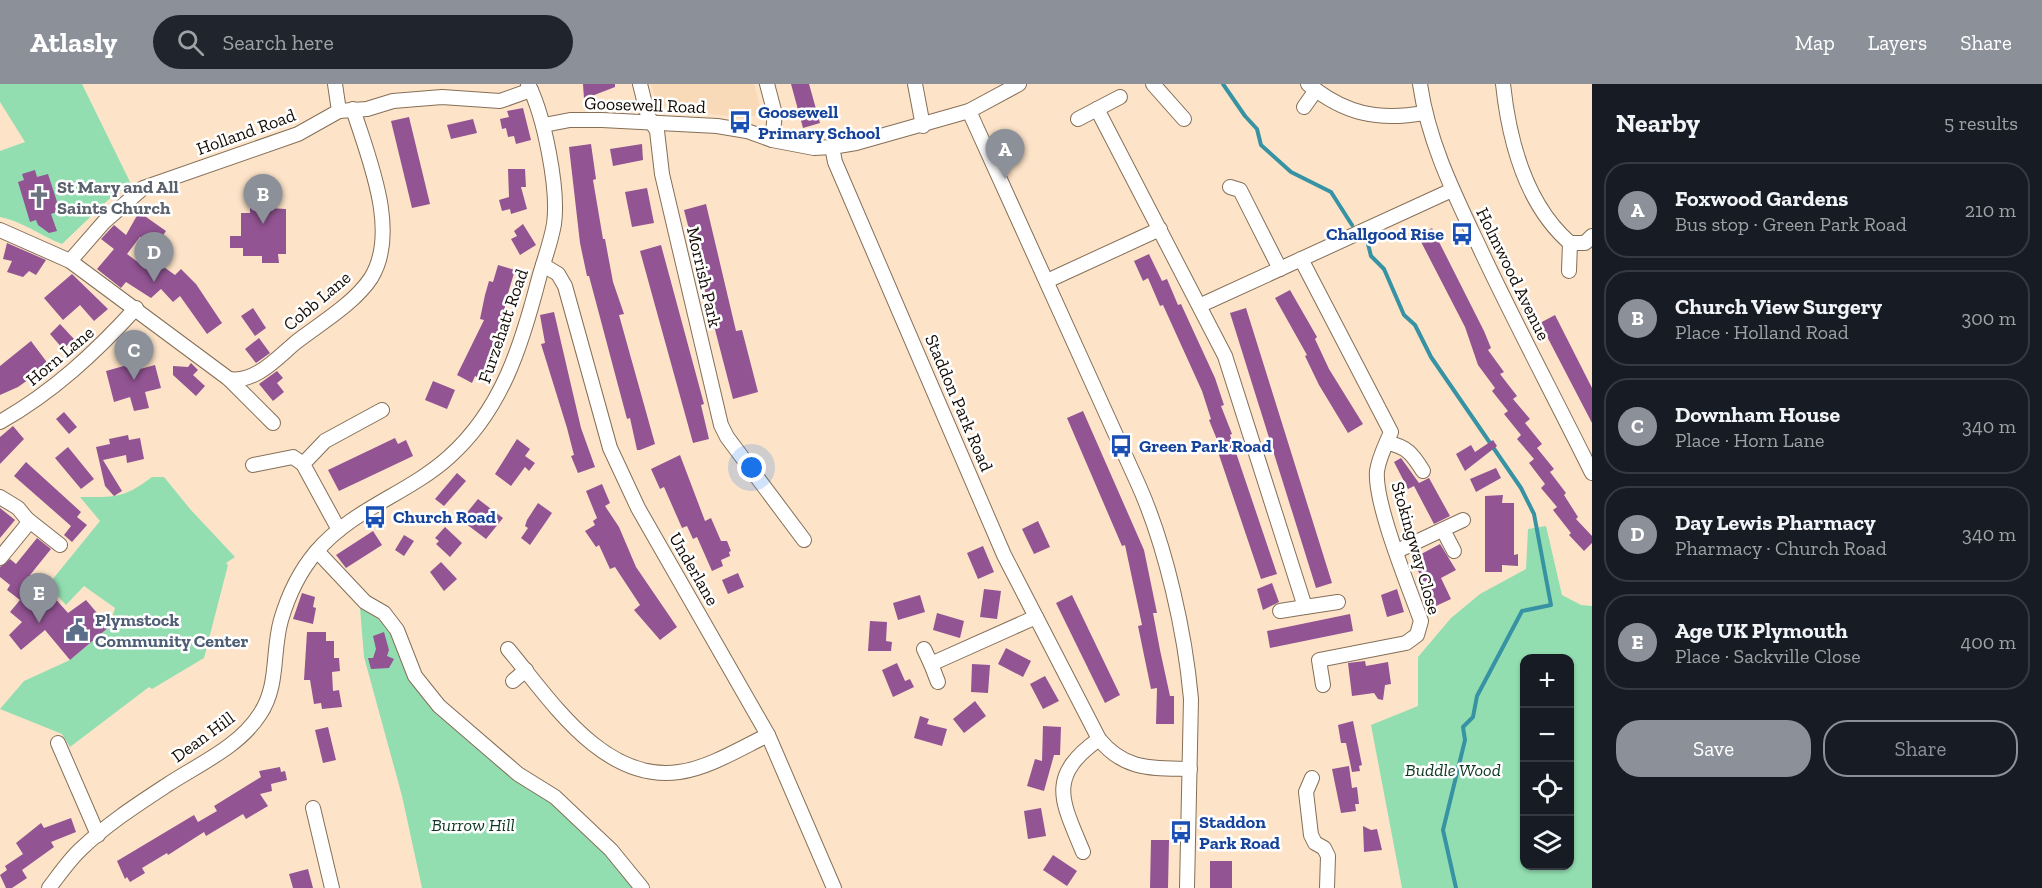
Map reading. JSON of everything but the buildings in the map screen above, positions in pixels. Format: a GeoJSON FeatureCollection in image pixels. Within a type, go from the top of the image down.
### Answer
{"type":"FeatureCollection","features":[{"type":"Feature","properties":{"kind":"street"},"geometry":{"type":"LineString","coordinates":[[334,84],[339,111]]}},
{"type":"Feature","properties":{"kind":"street","name":"Morrish Park"},"geometry":{"type":"LineString","coordinates":[[640,84],[652,124],[657,131],[662,174],[721,425],[727,437],[804,540]]}},
{"type":"Feature","properties":{"kind":"street"},"geometry":{"type":"LineString","coordinates":[[767,84],[775,114],[772,140]]}},
{"type":"Feature","properties":{"kind":"street"},"geometry":{"type":"LineString","coordinates":[[915,84],[922,126]]}},
{"type":"Feature","properties":{"kind":"street","name":"Goosewell Road"},"geometry":{"type":"LineString","coordinates":[[544,125],[570,120],[717,126],[814,148],[832,147],[922,126],[969,111],[1018,84]]}},
{"type":"Feature","properties":{"kind":"street"},"geometry":{"type":"LineString","coordinates":[[1153,84],[1184,119]]}},
{"type":"Feature","properties":{"kind":"street","name":"Holmwood Avenue"},"geometry":{"type":"LineString","coordinates":[[1420,84],[1424,113],[1434,146],[1452,190],[1528,349],[1592,473]]}},
{"type":"Feature","properties":{"kind":"street"},"geometry":{"type":"LineString","coordinates":[[1503,84],[1506,116],[1526,179],[1553,228],[1570,243],[1585,243],[1592,236]]}},
{"type":"Feature","properties":{"kind":"street","name":"Holland Road"},"geometry":{"type":"LineString","coordinates":[[70,261],[104,222],[143,188],[298,134],[339,111],[367,109],[393,101],[442,97],[500,101],[530,87]]}},
{"type":"Feature","properties":{"kind":"street","name":"Furzehatt Road"},"geometry":{"type":"LineString","coordinates":[[356,517],[411,485],[448,458],[481,422],[505,384],[543,266],[554,222],[544,125],[530,87]]}},
{"type":"Feature","properties":{"kind":"street"},"geometry":{"type":"LineString","coordinates":[[1304,107],[1312,87],[1340,107],[1361,114],[1408,116],[1424,113]]}},
{"type":"Feature","properties":{"kind":"street"},"geometry":{"type":"LineString","coordinates":[[1078,119],[1120,97]]}},
{"type":"Feature","properties":{"kind":"street","name":"Cobb Lane"},"geometry":{"type":"LineString","coordinates":[[229,379],[246,379],[263,369],[349,300],[372,276],[380,253],[384,224],[353,109]]}},
{"type":"Feature","properties":{"kind":"street"},"geometry":{"type":"LineString","coordinates":[[1097,109],[1201,305],[1225,356],[1305,607]]}},
{"type":"Feature","properties":{"kind":"street"},"geometry":{"type":"LineString","coordinates":[[969,111],[1153,516],[1189,675],[1190,769],[1187,888]]}},
{"type":"Feature","properties":{"kind":"street","name":"Staddon Park Road"},"geometry":{"type":"LineString","coordinates":[[832,147],[835,162],[1005,555],[1099,739],[1111,754],[1126,763],[1153,768],[1190,769]]}},
{"type":"Feature","properties":{"kind":"street"},"geometry":{"type":"LineString","coordinates":[[1230,187],[1240,190],[1280,268]]}},
{"type":"Feature","properties":{"kind":"street"},"geometry":{"type":"LineString","coordinates":[[1201,305],[1452,190]]}},
{"type":"Feature","properties":{"kind":"street"},"geometry":{"type":"LineString","coordinates":[[1047,280],[1160,229]]}},
{"type":"Feature","properties":{"kind":"street"},"geometry":{"type":"LineString","coordinates":[[0,230],[70,261],[229,379],[273,423]]}},
{"type":"Feature","properties":{"kind":"street"},"geometry":{"type":"LineString","coordinates":[[1569,271],[1570,243]]}},
{"type":"Feature","properties":{"kind":"street","name":"Stokingway Close"},"geometry":{"type":"LineString","coordinates":[[1301,259],[1385,416],[1391,432],[1379,460],[1378,485],[1421,621],[1417,635],[1406,643],[1319,660],[1323,685]]}},
{"type":"Feature","properties":{"kind":"street","name":"Underlane"},"geometry":{"type":"LineString","coordinates":[[543,266],[558,274],[565,286],[610,448],[638,508],[768,735],[834,888]]}},
{"type":"Feature","properties":{"kind":"street","name":"Horn Lane"},"geometry":{"type":"LineString","coordinates":[[0,422],[61,382],[95,352],[136,308]]}},
{"type":"Feature","properties":{"kind":"street"},"geometry":{"type":"LineString","coordinates":[[303,464],[325,441],[382,410]]}},
{"type":"Feature","properties":{"kind":"street"},"geometry":{"type":"LineString","coordinates":[[1387,443],[1401,445],[1411,452],[1423,471]]}},
{"type":"Feature","properties":{"kind":"street"},"geometry":{"type":"LineString","coordinates":[[253,465],[293,457],[303,464],[339,530]]}},
{"type":"Feature","properties":{"kind":"street"},"geometry":{"type":"LineString","coordinates":[[0,497],[18,508],[27,519],[60,545]]}},
{"type":"Feature","properties":{"kind":"street","name":"Dean Hill"},"geometry":{"type":"LineString","coordinates":[[49,888],[81,849],[98,835],[169,784],[219,753],[248,729],[261,714],[272,689],[281,621],[300,574],[317,551],[356,517]]}},
{"type":"Feature","properties":{"kind":"street"},"geometry":{"type":"LineString","coordinates":[[0,558],[27,525],[27,519]]}},
{"type":"Feature","properties":{"kind":"street"},"geometry":{"type":"LineString","coordinates":[[1397,551],[1463,520]]}},
{"type":"Feature","properties":{"kind":"street"},"geometry":{"type":"LineString","coordinates":[[1443,531],[1454,551]]}},
{"type":"Feature","properties":{"kind":"street"},"geometry":{"type":"LineString","coordinates":[[317,551],[365,602],[384,613],[397,630],[415,676],[440,706],[518,774],[555,797],[573,813],[611,850],[642,888]]}},
{"type":"Feature","properties":{"kind":"street"},"geometry":{"type":"LineString","coordinates":[[1280,611],[1338,602]]}},
{"type":"Feature","properties":{"kind":"street"},"geometry":{"type":"LineString","coordinates":[[931,664],[1036,617]]}},
{"type":"Feature","properties":{"kind":"street"},"geometry":{"type":"LineString","coordinates":[[508,649],[582,737],[608,755],[641,770],[679,772],[708,763],[768,735]]}},
{"type":"Feature","properties":{"kind":"street"},"geometry":{"type":"LineString","coordinates":[[924,649],[938,682]]}},
{"type":"Feature","properties":{"kind":"street"},"geometry":{"type":"LineString","coordinates":[[513,681],[526,670]]}},
{"type":"Feature","properties":{"kind":"street"},"geometry":{"type":"LineString","coordinates":[[1083,852],[1070,837],[1062,800],[1063,789],[1068,772],[1079,753],[1099,739]]}},
{"type":"Feature","properties":{"kind":"street"},"geometry":{"type":"LineString","coordinates":[[58,743],[98,835]]}},
{"type":"Feature","properties":{"kind":"street"},"geometry":{"type":"LineString","coordinates":[[1312,778],[1306,792],[1311,835],[1315,843],[1324,849],[1328,856],[1327,888]]}},
{"type":"Feature","properties":{"kind":"street"},"geometry":{"type":"LineString","coordinates":[[318,816],[332,888]]}},
{"type":"Feature","properties":{"kind":"shaded area"},"geometry":{"type":"Polygon","coordinates":[[[651,84],[754,84],[761,110],[754,116],[742,118],[685,111],[657,104],[651,84]]]}},
{"type":"Feature","properties":{"kind":"green space"},"geometry":{"type":"Polygon","coordinates":[[[0,84],[82,84],[131,184],[108,200],[62,244],[16,222],[0,217],[0,151],[25,142],[0,102],[0,84]]]}},
{"type":"Feature","properties":{"kind":"green space"},"geometry":{"type":"Polygon","coordinates":[[[152,477],[164,477],[235,557],[226,563],[228,565],[204,658],[152,689],[149,687],[70,747],[62,734],[0,709],[24,681],[70,660],[109,627],[115,608],[84,586],[66,605],[48,585],[100,521],[80,497],[118,495],[152,477]]]}},
{"type":"Feature","properties":{"kind":"green space","name":"Buddle Wood"},"geometry":{"type":"Polygon","coordinates":[[[1546,526],[1562,595],[1581,605],[1592,606],[1592,888],[1402,888],[1371,725],[1418,706],[1418,657],[1451,618],[1480,594],[1526,569],[1528,529],[1546,526]]]}},
{"type":"Feature","properties":{"kind":"green space","name":"Burrow Hill"},"geometry":{"type":"Polygon","coordinates":[[[360,608],[383,622],[393,634],[410,680],[479,749],[522,784],[549,799],[586,833],[636,888],[422,888],[402,796],[364,657],[360,608]]]}},
{"type":"Feature","properties":{"kind":"waterway"},"geometry":{"type":"LineString","coordinates":[[1223,84],[1257,129],[1261,145],[1291,172],[1331,192],[1352,225]]}},
{"type":"Feature","properties":{"kind":"waterway"},"geometry":{"type":"LineString","coordinates":[[1368,244],[1371,256],[1384,269],[1404,315],[1415,325],[1431,357],[1521,488],[1534,514],[1551,605],[1522,611],[1477,696],[1473,717],[1463,727],[1465,740],[1443,830],[1456,888]]}},
{"type":"Feature","properties":{"kind":"place","name":"Goosewell Primary School"},"geometry":{"type":"Point","coordinates":[740,122]}},
{"type":"Feature","properties":{"kind":"place","name":"Foxwood Gardens"},"geometry":{"type":"Point","coordinates":[1005,179]}},
{"type":"Feature","properties":{"kind":"place","name":"St Mary and All Saints Church"},"geometry":{"type":"Point","coordinates":[39,197]}},
{"type":"Feature","properties":{"kind":"place","name":"Church View Surgery"},"geometry":{"type":"Point","coordinates":[263,224]}},
{"type":"Feature","properties":{"kind":"place","name":"Challgood Rise"},"geometry":{"type":"Point","coordinates":[1462,234]}},
{"type":"Feature","properties":{"kind":"place","name":"Day Lewis Pharmacy"},"geometry":{"type":"Point","coordinates":[154,282]}},
{"type":"Feature","properties":{"kind":"place","name":"Downham House"},"geometry":{"type":"Point","coordinates":[134,380]}},
{"type":"Feature","properties":{"kind":"place","name":"Green Park Road"},"geometry":{"type":"Point","coordinates":[1121,446]}},
{"type":"Feature","properties":{"kind":"place","name":"Church Road"},"geometry":{"type":"Point","coordinates":[375,517]}},
{"type":"Feature","properties":{"kind":"place","name":"Age UK Plymouth"},"geometry":{"type":"Point","coordinates":[39,623]}},
{"type":"Feature","properties":{"kind":"place","name":"Plymstock Community Center"},"geometry":{"type":"Point","coordinates":[77,630]}},
{"type":"Feature","properties":{"kind":"place","name":"Staddon Park Road"},"geometry":{"type":"Point","coordinates":[1181,832]}}]}
